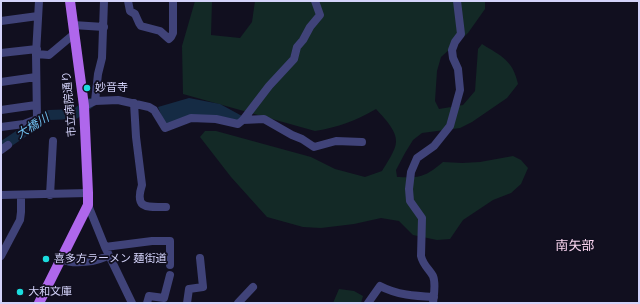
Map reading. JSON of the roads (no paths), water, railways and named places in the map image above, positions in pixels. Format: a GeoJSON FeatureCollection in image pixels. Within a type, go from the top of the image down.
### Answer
{"type":"FeatureCollection","features":[{"type":"Feature","properties":{"kind":"main road","name":"市立病院通り"},"geometry":{"type":"LineString","coordinates":[[70,1],[84,106],[88,205]]}},
{"type":"Feature","properties":{"kind":"main road"},"geometry":{"type":"LineString","coordinates":[[39,303],[88,205]]}},
{"type":"Feature","properties":{"kind":"street"},"geometry":{"type":"LineString","coordinates":[[1,127],[38,121],[36,105],[36,52],[38,1]]}},
{"type":"Feature","properties":{"kind":"street"},"geometry":{"type":"LineString","coordinates":[[95,101],[98,74],[102,58],[104,1]]}},
{"type":"Feature","properties":{"kind":"street"},"geometry":{"type":"LineString","coordinates":[[128,1],[130,11],[135,14],[138,23],[141,26],[160,31],[169,39],[173,33],[173,1]]}},
{"type":"Feature","properties":{"kind":"street"},"geometry":{"type":"LineString","coordinates":[[84,106],[95,101],[118,100],[134,102],[154,110],[165,128],[191,118],[216,119],[238,124],[243,120],[269,86],[294,59],[297,47],[320,15],[315,1]]}},
{"type":"Feature","properties":{"kind":"street"},"geometry":{"type":"LineString","coordinates":[[368,303],[380,286],[388,291],[410,299],[433,300],[434,280],[423,262],[422,256],[422,218],[410,201],[409,189],[411,172],[417,158],[434,146],[450,126],[454,116],[460,90],[458,69],[453,58],[452,50],[461,34],[457,1]]}},
{"type":"Feature","properties":{"kind":"street"},"geometry":{"type":"LineString","coordinates":[[1,21],[38,16]]}},
{"type":"Feature","properties":{"kind":"street"},"geometry":{"type":"LineString","coordinates":[[1,53],[36,52],[49,55],[74,29],[104,28]]}},
{"type":"Feature","properties":{"kind":"street"},"geometry":{"type":"LineString","coordinates":[[1,82],[36,77]]}},
{"type":"Feature","properties":{"kind":"street"},"geometry":{"type":"LineString","coordinates":[[134,102],[136,137],[142,185],[140,190],[141,202],[147,207],[166,207]]}},
{"type":"Feature","properties":{"kind":"street"},"geometry":{"type":"LineString","coordinates":[[1,110],[36,105]]}},
{"type":"Feature","properties":{"kind":"street"},"geometry":{"type":"LineString","coordinates":[[243,120],[264,119],[314,147],[336,141],[362,142]]}},
{"type":"Feature","properties":{"kind":"street"},"geometry":{"type":"LineString","coordinates":[[50,195],[54,141]]}},
{"type":"Feature","properties":{"kind":"street"},"geometry":{"type":"LineString","coordinates":[[1,150],[8,145]]}},
{"type":"Feature","properties":{"kind":"street"},"geometry":{"type":"LineString","coordinates":[[1,196],[88,193]]}},
{"type":"Feature","properties":{"kind":"street"},"geometry":{"type":"LineString","coordinates":[[1,256],[3,247],[20,220],[21,195]]}},
{"type":"Feature","properties":{"kind":"street"},"geometry":{"type":"LineString","coordinates":[[88,205],[105,247],[132,303]]}},
{"type":"Feature","properties":{"kind":"street"},"geometry":{"type":"LineString","coordinates":[[105,247],[170,241],[170,265]]}},
{"type":"Feature","properties":{"kind":"street"},"geometry":{"type":"LineString","coordinates":[[61,259],[68,261],[94,262],[109,255]]}},
{"type":"Feature","properties":{"kind":"street"},"geometry":{"type":"LineString","coordinates":[[187,303],[189,289],[203,287],[200,258]]}},
{"type":"Feature","properties":{"kind":"street"},"geometry":{"type":"LineString","coordinates":[[147,303],[149,296],[164,298],[170,275]]}},
{"type":"Feature","properties":{"kind":"street"},"geometry":{"type":"LineString","coordinates":[[238,303],[253,287]]}},
{"type":"Feature","properties":{"kind":"water"},"geometry":{"type":"Polygon","coordinates":[[[189,98],[220,104],[242,116],[238,122],[191,117],[166,127],[158,107],[189,98]]]}},
{"type":"Feature","properties":{"kind":"waterway","name":"大橋川"},"geometry":{"type":"LineString","coordinates":[[1,147],[49,115],[75,114],[90,103]]}},
{"type":"Feature","properties":{"kind":"place","name":"妙音寺"},"geometry":{"type":"Point","coordinates":[87,88]}},
{"type":"Feature","properties":{"kind":"place","name":"喜多方ラーメン 麺街道"},"geometry":{"type":"Point","coordinates":[46,259]}},
{"type":"Feature","properties":{"kind":"place","name":"大和文庫"},"geometry":{"type":"Point","coordinates":[20,292]}},
{"type":"Feature","properties":{"kind":"district","name":"南矢部"},"geometry":{"type":"Point","coordinates":[575,247]}}]}
